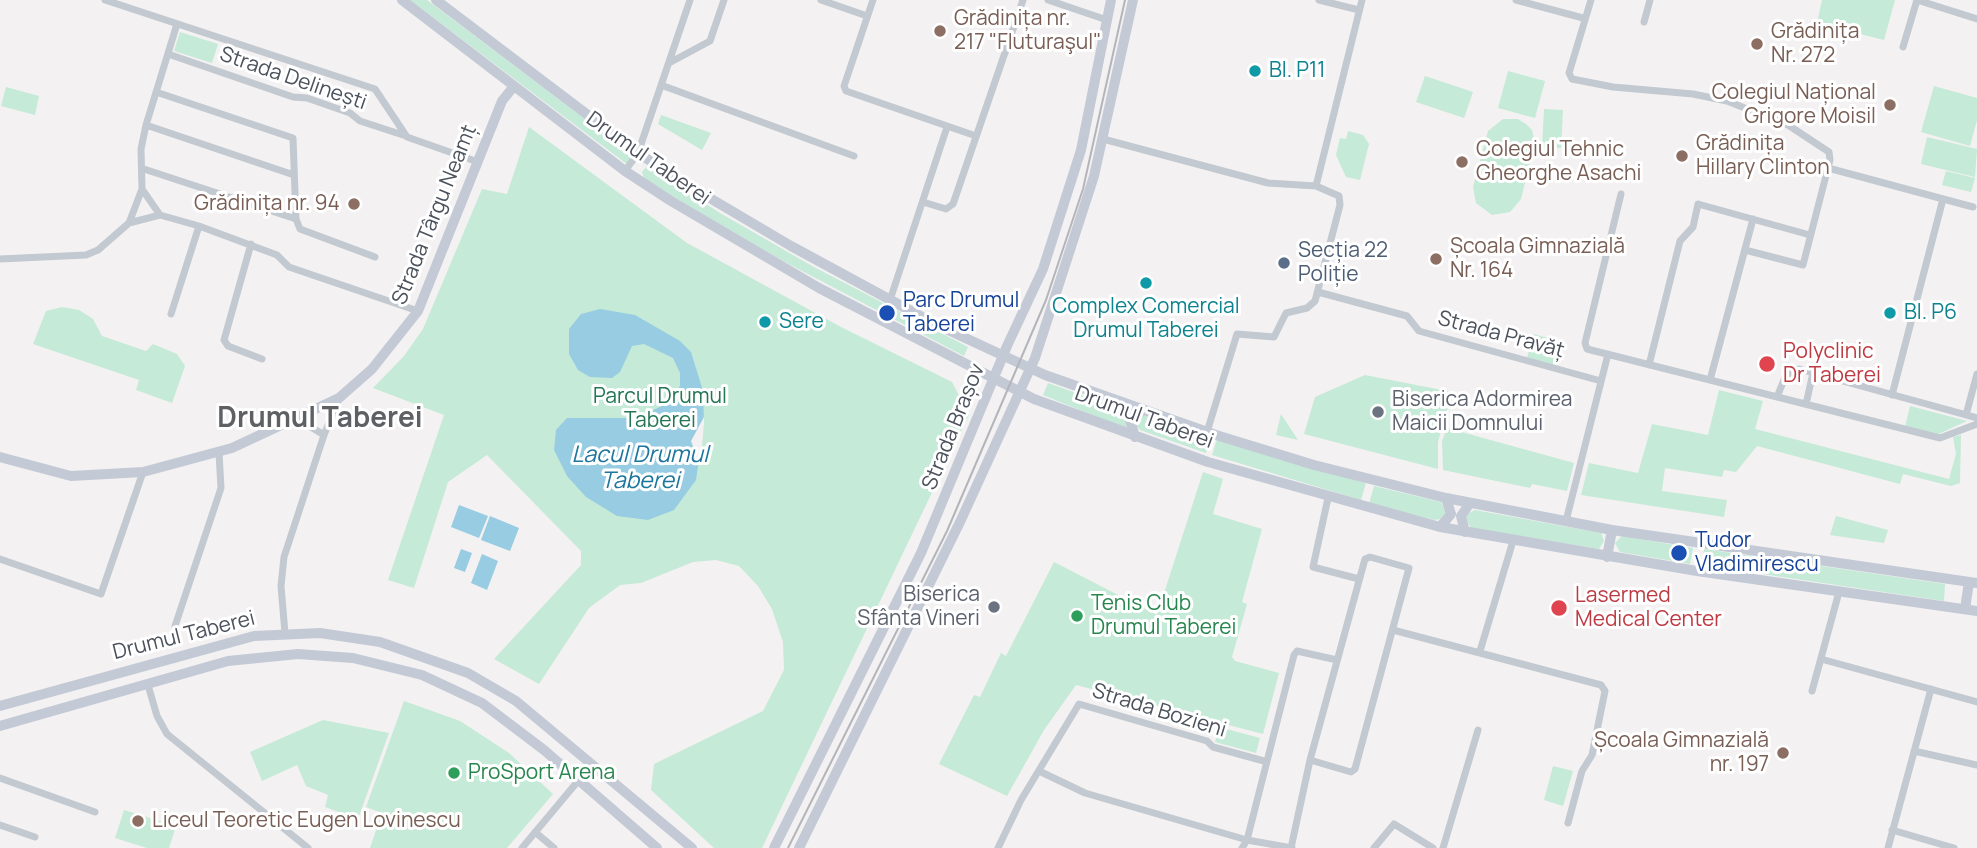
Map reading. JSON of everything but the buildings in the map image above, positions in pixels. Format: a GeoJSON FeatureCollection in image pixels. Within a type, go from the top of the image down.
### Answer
{"type":"FeatureCollection","features":[{"type":"Feature","properties":{"kind":"main road","name":"Drumul Taberei"},"geometry":{"type":"LineString","coordinates":[[402,0],[625,171],[768,260],[1019,392],[1208,462],[1328,498],[1440,527],[1607,557],[1977,611]]}},
{"type":"Feature","properties":{"kind":"main road","name":"Drumul Taberei"},"geometry":{"type":"LineString","coordinates":[[436,0],[638,153],[742,218],[890,300],[1030,368],[1207,432],[1314,465],[1446,498],[1612,530],[1973,583]]}},
{"type":"Feature","properties":{"kind":"main road","name":"Strada Brașov"},"geometry":{"type":"LineString","coordinates":[[774,848],[921,553],[1043,269],[1065,206],[1086,131],[1111,0]]}},
{"type":"Feature","properties":{"kind":"main road","name":"Strada Brașov"},"geometry":{"type":"LineString","coordinates":[[799,848],[960,522],[1030,368],[1066,268],[1103,139],[1133,0]]}},
{"type":"Feature","properties":{"kind":"main road","name":"Strada Târgu Neamț"},"geometry":{"type":"LineString","coordinates":[[0,457],[71,476],[143,472],[219,453],[339,398],[372,369],[418,311],[502,101],[514,86]]}},
{"type":"Feature","properties":{"kind":"main road"},"geometry":{"type":"LineString","coordinates":[[1135,437],[1130,420],[1136,413],[1144,410]]}},
{"type":"Feature","properties":{"kind":"main road"},"geometry":{"type":"LineString","coordinates":[[1440,527],[1451,514],[1446,498]]}},
{"type":"Feature","properties":{"kind":"main road"},"geometry":{"type":"LineString","coordinates":[[1465,532],[1461,516],[1470,503]]}},
{"type":"Feature","properties":{"kind":"main road"},"geometry":{"type":"LineString","coordinates":[[1607,557],[1612,530]]}},
{"type":"Feature","properties":{"kind":"main road"},"geometry":{"type":"LineString","coordinates":[[1965,609],[1973,583]]}},
{"type":"Feature","properties":{"kind":"main road","name":"Drumul Taberei"},"geometry":{"type":"LineString","coordinates":[[0,706],[225,642],[285,633],[320,633],[380,642],[468,673],[492,686],[541,721],[692,848]]}},
{"type":"Feature","properties":{"kind":"main road"},"geometry":{"type":"LineString","coordinates":[[225,642],[222,654],[228,661]]}},
{"type":"Feature","properties":{"kind":"main road"},"geometry":{"type":"LineString","coordinates":[[199,649],[204,659],[203,668]]}},
{"type":"Feature","properties":{"kind":"main road","name":"Drumul Taberei"},"geometry":{"type":"LineString","coordinates":[[0,726],[228,661],[298,654],[353,658],[401,668],[482,703],[523,733],[657,848]]}},
{"type":"Feature","properties":{"kind":"main road"},"geometry":{"type":"LineString","coordinates":[[457,690],[467,683],[468,673]]}},
{"type":"Feature","properties":{"kind":"main road"},"geometry":{"type":"LineString","coordinates":[[482,703],[484,691],[492,686]]}},
{"type":"Feature","properties":{"kind":"street","name":"Strada Delinești"},"geometry":{"type":"LineString","coordinates":[[105,0],[374,89],[407,137]]}},
{"type":"Feature","properties":{"kind":"street"},"geometry":{"type":"LineString","coordinates":[[625,171],[638,153],[690,0]]}},
{"type":"Feature","properties":{"kind":"street"},"geometry":{"type":"LineString","coordinates":[[669,64],[710,41],[724,0]]}},
{"type":"Feature","properties":{"kind":"street"},"geometry":{"type":"LineString","coordinates":[[821,0],[867,16]]}},
{"type":"Feature","properties":{"kind":"street"},"geometry":{"type":"LineString","coordinates":[[873,0],[844,86],[846,91],[976,136]]}},
{"type":"Feature","properties":{"kind":"street"},"geometry":{"type":"LineString","coordinates":[[923,202],[950,208],[1023,0]]}},
{"type":"Feature","properties":{"kind":"street"},"geometry":{"type":"LineString","coordinates":[[1048,0],[1107,20]]}},
{"type":"Feature","properties":{"kind":"street"},"geometry":{"type":"LineString","coordinates":[[1319,0],[1359,10]]}},
{"type":"Feature","properties":{"kind":"street"},"geometry":{"type":"LineString","coordinates":[[1316,186],[1362,0]]}},
{"type":"Feature","properties":{"kind":"street"},"geometry":{"type":"LineString","coordinates":[[1517,0],[1583,18]]}},
{"type":"Feature","properties":{"kind":"street"},"geometry":{"type":"LineString","coordinates":[[1591,0],[1583,18],[1569,73],[1572,79],[1693,94],[1761,113],[1794,128],[1825,148],[1830,156],[1802,265],[1745,250]]}},
{"type":"Feature","properties":{"kind":"street"},"geometry":{"type":"LineString","coordinates":[[1644,22],[1650,0]]}},
{"type":"Feature","properties":{"kind":"street"},"geometry":{"type":"LineString","coordinates":[[1903,47],[1917,0],[1977,19]]}},
{"type":"Feature","properties":{"kind":"street"},"geometry":{"type":"LineString","coordinates":[[130,223],[142,189],[144,169],[141,149],[146,125],[177,24]]}},
{"type":"Feature","properties":{"kind":"street","name":"Strada Delinești"},"geometry":{"type":"LineString","coordinates":[[168,54],[293,97],[307,98],[350,113],[360,121],[478,162]]}},
{"type":"Feature","properties":{"kind":"street"},"geometry":{"type":"LineString","coordinates":[[661,85],[854,156]]}},
{"type":"Feature","properties":{"kind":"street"},"geometry":{"type":"LineString","coordinates":[[156,92],[293,138],[296,219],[305,233],[375,257]]}},
{"type":"Feature","properties":{"kind":"street"},"geometry":{"type":"LineString","coordinates":[[146,125],[294,175]]}},
{"type":"Feature","properties":{"kind":"street"},"geometry":{"type":"LineString","coordinates":[[890,300],[947,127]]}},
{"type":"Feature","properties":{"kind":"street"},"geometry":{"type":"LineString","coordinates":[[1103,139],[1268,183],[1316,186],[1336,192],[1340,200],[1318,292],[1310,307],[1286,313],[1274,337],[1237,334],[1207,432]]}},
{"type":"Feature","properties":{"kind":"street"},"geometry":{"type":"LineString","coordinates":[[1828,168],[1973,207]]}},
{"type":"Feature","properties":{"kind":"street"},"geometry":{"type":"LineString","coordinates":[[144,169],[296,219]]}},
{"type":"Feature","properties":{"kind":"street"},"geometry":{"type":"LineString","coordinates":[[142,189],[160,215]]}},
{"type":"Feature","properties":{"kind":"street","name":"Strada Pravăț"},"geometry":{"type":"LineString","coordinates":[[1622,194],[1584,345],[1649,365],[1940,438],[1977,424]]}},
{"type":"Feature","properties":{"kind":"street"},"geometry":{"type":"LineString","coordinates":[[1892,395],[1943,199]]}},
{"type":"Feature","properties":{"kind":"street"},"geometry":{"type":"LineString","coordinates":[[1649,365],[1680,241],[1693,228],[1699,204],[1811,235]]}},
{"type":"Feature","properties":{"kind":"street"},"geometry":{"type":"LineString","coordinates":[[0,259],[86,255],[98,250],[130,223],[160,215],[251,244],[280,257],[289,267],[418,311]]}},
{"type":"Feature","properties":{"kind":"street"},"geometry":{"type":"LineString","coordinates":[[1710,380],[1753,219]]}},
{"type":"Feature","properties":{"kind":"street"},"geometry":{"type":"LineString","coordinates":[[171,314],[199,226]]}},
{"type":"Feature","properties":{"kind":"street"},"geometry":{"type":"LineString","coordinates":[[251,244],[224,340],[228,346],[262,359]]}},
{"type":"Feature","properties":{"kind":"street","name":"Strada Pravăț"},"geometry":{"type":"LineString","coordinates":[[1318,292],[1407,316],[1419,331],[1601,381]]}},
{"type":"Feature","properties":{"kind":"street"},"geometry":{"type":"LineString","coordinates":[[1566,521],[1608,354]]}},
{"type":"Feature","properties":{"kind":"street"},"geometry":{"type":"LineString","coordinates":[[1777,397],[1781,382],[1791,371],[1799,369],[1977,418]]}},
{"type":"Feature","properties":{"kind":"street"},"geometry":{"type":"LineString","coordinates":[[1806,404],[1814,373]]}},
{"type":"Feature","properties":{"kind":"street"},"geometry":{"type":"LineString","coordinates":[[1966,415],[1977,374]]}},
{"type":"Feature","properties":{"kind":"street"},"geometry":{"type":"LineString","coordinates":[[285,633],[281,586],[284,557],[339,398]]}},
{"type":"Feature","properties":{"kind":"street"},"geometry":{"type":"LineString","coordinates":[[298,419],[324,435]]}},
{"type":"Feature","properties":{"kind":"street","name":"Drumul Taberei"},"geometry":{"type":"LineString","coordinates":[[174,626],[221,488],[219,453]]}},
{"type":"Feature","properties":{"kind":"street"},"geometry":{"type":"LineString","coordinates":[[0,559],[100,594],[143,472]]}},
{"type":"Feature","properties":{"kind":"street"},"geometry":{"type":"LineString","coordinates":[[1328,498],[1313,567],[1359,579]]}},
{"type":"Feature","properties":{"kind":"street"},"geometry":{"type":"LineString","coordinates":[[1480,650],[1513,541]]}},
{"type":"Feature","properties":{"kind":"street"},"geometry":{"type":"LineString","coordinates":[[1039,771],[1085,793],[1247,840],[1292,848],[1310,760],[1365,559],[1370,557],[1409,568],[1355,769],[1350,772],[1310,760]]}},
{"type":"Feature","properties":{"kind":"street"},"geometry":{"type":"LineString","coordinates":[[1812,691],[1839,592]]}},
{"type":"Feature","properties":{"kind":"street"},"geometry":{"type":"LineString","coordinates":[[1393,630],[1480,650],[1601,685],[1605,691],[1592,755],[1582,771],[1568,823]]}},
{"type":"Feature","properties":{"kind":"street"},"geometry":{"type":"LineString","coordinates":[[1242,848],[1247,840],[1265,761],[1295,652],[1337,660]]}},
{"type":"Feature","properties":{"kind":"street"},"geometry":{"type":"LineString","coordinates":[[1821,659],[1977,702]]}},
{"type":"Feature","properties":{"kind":"street"},"geometry":{"type":"LineString","coordinates":[[148,685],[157,716],[167,734],[308,848]]}},
{"type":"Feature","properties":{"kind":"street"},"geometry":{"type":"LineString","coordinates":[[1888,848],[1931,689]]}},
{"type":"Feature","properties":{"kind":"street","name":"Strada Bozieni"},"geometry":{"type":"LineString","coordinates":[[998,848],[1021,800],[1075,707],[1085,705],[1265,761]]}},
{"type":"Feature","properties":{"kind":"street"},"geometry":{"type":"LineString","coordinates":[[1443,848],[1478,730]]}},
{"type":"Feature","properties":{"kind":"street"},"geometry":{"type":"LineString","coordinates":[[1914,751],[1977,765]]}},
{"type":"Feature","properties":{"kind":"street"},"geometry":{"type":"LineString","coordinates":[[0,778],[94,812]]}},
{"type":"Feature","properties":{"kind":"street"},"geometry":{"type":"LineString","coordinates":[[522,848],[578,781]]}},
{"type":"Feature","properties":{"kind":"street"},"geometry":{"type":"LineString","coordinates":[[1374,848],[1394,824],[1433,848]]}},
{"type":"Feature","properties":{"kind":"street"},"geometry":{"type":"LineString","coordinates":[[0,825],[35,837]]}},
{"type":"Feature","properties":{"kind":"street"},"geometry":{"type":"LineString","coordinates":[[1892,830],[1954,848]]}},
{"type":"Feature","properties":{"kind":"street"},"geometry":{"type":"LineString","coordinates":[[535,832],[554,848]]}},
{"type":"Feature","properties":{"kind":"green space"},"geometry":{"type":"Polygon","coordinates":[[[410,0],[427,0],[634,156],[635,164],[628,165],[410,0]]]}},
{"type":"Feature","properties":{"kind":"green space"},"geometry":{"type":"Polygon","coordinates":[[[1822,0],[1895,0],[1884,40],[1817,23],[1822,0]]]}},
{"type":"Feature","properties":{"kind":"green space"},"geometry":{"type":"Polygon","coordinates":[[[180,32],[218,44],[212,63],[174,51],[180,32]]]}},
{"type":"Feature","properties":{"kind":"green space"},"geometry":{"type":"Polygon","coordinates":[[[1508,71],[1545,81],[1535,118],[1498,108],[1508,71]]]}},
{"type":"Feature","properties":{"kind":"green space"},"geometry":{"type":"Polygon","coordinates":[[[1425,76],[1473,92],[1464,118],[1416,102],[1425,76]]]}},
{"type":"Feature","properties":{"kind":"green space"},"geometry":{"type":"Polygon","coordinates":[[[1934,86],[1977,98],[1977,120],[1970,146],[1921,132],[1934,86]]]}},
{"type":"Feature","properties":{"kind":"green space"},"geometry":{"type":"Polygon","coordinates":[[[6,87],[39,96],[35,115],[1,106],[6,87]]]}},
{"type":"Feature","properties":{"kind":"green space"},"geometry":{"type":"Polygon","coordinates":[[[1544,109],[1563,110],[1561,148],[1542,147],[1544,109]]]}},
{"type":"Feature","properties":{"kind":"green space"},"geometry":{"type":"Polygon","coordinates":[[[661,115],[711,133],[702,150],[658,124],[661,115]]]}},
{"type":"Feature","properties":{"kind":"green space"},"geometry":{"type":"Polygon","coordinates":[[[1503,119],[1518,119],[1526,124],[1532,130],[1535,143],[1521,199],[1510,212],[1492,215],[1476,203],[1473,187],[1488,131],[1503,119]]]}},
{"type":"Feature","properties":{"kind":"green space","name":"Parcul Drumul Taberei"},"geometry":{"type":"Polygon","coordinates":[[[529,127],[687,243],[841,327],[952,382],[969,415],[762,848],[714,848],[651,790],[654,764],[763,711],[784,670],[783,642],[772,609],[758,586],[739,566],[716,560],[693,562],[641,583],[620,585],[589,608],[539,684],[494,659],[581,565],[581,551],[487,455],[448,482],[414,588],[388,580],[444,415],[373,388],[404,356],[423,329],[482,189],[507,194],[529,127]]]}},
{"type":"Feature","properties":{"kind":"green space"},"geometry":{"type":"Polygon","coordinates":[[[1348,131],[1363,135],[1369,144],[1360,180],[1346,177],[1336,155],[1340,138],[1346,139],[1348,131]]]}},
{"type":"Feature","properties":{"kind":"green space"},"geometry":{"type":"Polygon","coordinates":[[[1927,137],[1977,149],[1975,177],[1921,164],[1927,137]]]}},
{"type":"Feature","properties":{"kind":"green space"},"geometry":{"type":"Polygon","coordinates":[[[647,166],[720,213],[812,266],[968,347],[964,356],[783,261],[698,212],[644,178],[642,172],[647,166]]]}},
{"type":"Feature","properties":{"kind":"green space"},"geometry":{"type":"Polygon","coordinates":[[[1946,171],[1975,178],[1971,192],[1942,185],[1946,171]]]}},
{"type":"Feature","properties":{"kind":"green space"},"geometry":{"type":"Polygon","coordinates":[[[62,307],[79,310],[93,319],[102,336],[146,351],[153,344],[177,354],[185,366],[172,403],[136,390],[139,380],[33,344],[46,311],[62,307]]]}},
{"type":"Feature","properties":{"kind":"green space"},"geometry":{"type":"Polygon","coordinates":[[[1533,334],[1563,342],[1557,366],[1527,358],[1533,334]]]}},
{"type":"Feature","properties":{"kind":"green space"},"geometry":{"type":"Polygon","coordinates":[[[1365,375],[1452,392],[1438,442],[1438,469],[1304,434],[1315,397],[1365,375]]]}},
{"type":"Feature","properties":{"kind":"green space"},"geometry":{"type":"Polygon","coordinates":[[[1048,383],[1130,412],[1126,429],[1043,395],[1048,383]]]}},
{"type":"Feature","properties":{"kind":"green space"},"geometry":{"type":"Polygon","coordinates":[[[1719,390],[1763,401],[1755,429],[1949,479],[1956,454],[1953,437],[1961,435],[1960,483],[1951,486],[1903,474],[1900,484],[1757,446],[1736,472],[1724,470],[1722,477],[1665,468],[1662,491],[1727,500],[1724,517],[1581,495],[1589,463],[1638,473],[1652,424],[1708,435],[1719,390]]]}},
{"type":"Feature","properties":{"kind":"green space"},"geometry":{"type":"Polygon","coordinates":[[[1910,406],[1967,421],[1936,435],[1905,427],[1910,406]]]}},
{"type":"Feature","properties":{"kind":"green space"},"geometry":{"type":"Polygon","coordinates":[[[1144,414],[1210,437],[1206,453],[1140,430],[1134,423],[1144,414]]]}},
{"type":"Feature","properties":{"kind":"green space"},"geometry":{"type":"Polygon","coordinates":[[[1281,414],[1298,440],[1276,435],[1281,414]]]}},
{"type":"Feature","properties":{"kind":"green space"},"geometry":{"type":"Polygon","coordinates":[[[1447,428],[1574,463],[1567,491],[1532,484],[1530,488],[1443,470],[1442,441],[1447,428]]]}},
{"type":"Feature","properties":{"kind":"green space"},"geometry":{"type":"Polygon","coordinates":[[[1217,439],[1366,483],[1361,500],[1212,455],[1217,439]]]}},
{"type":"Feature","properties":{"kind":"green space"},"geometry":{"type":"Polygon","coordinates":[[[1203,472],[1223,479],[1213,514],[1262,529],[1242,602],[1247,604],[1232,657],[1235,661],[1279,673],[1263,734],[1076,685],[1044,730],[1007,796],[939,764],[974,695],[980,697],[1001,653],[1006,656],[1054,562],[1157,615],[1203,472]]]}},
{"type":"Feature","properties":{"kind":"green space"},"geometry":{"type":"Polygon","coordinates":[[[1374,486],[1441,502],[1446,512],[1440,519],[1435,520],[1369,504],[1374,486]]]}},
{"type":"Feature","properties":{"kind":"green space"},"geometry":{"type":"Polygon","coordinates":[[[1475,510],[1601,533],[1604,541],[1599,549],[1471,528],[1466,519],[1467,514],[1475,510]]]}},
{"type":"Feature","properties":{"kind":"green space"},"geometry":{"type":"Polygon","coordinates":[[[1836,516],[1888,530],[1884,543],[1830,535],[1836,516]]]}},
{"type":"Feature","properties":{"kind":"green space"},"geometry":{"type":"Polygon","coordinates":[[[1622,536],[1693,548],[1690,564],[1620,552],[1615,543],[1622,536]]]}},
{"type":"Feature","properties":{"kind":"green space"},"geometry":{"type":"Polygon","coordinates":[[[1704,549],[1945,584],[1944,601],[1702,565],[1704,549]]]}},
{"type":"Feature","properties":{"kind":"green space","name":"ProSport Arena"},"geometry":{"type":"Polygon","coordinates":[[[404,701],[460,721],[509,753],[553,794],[507,848],[370,848],[382,813],[366,807],[404,701]]]}},
{"type":"Feature","properties":{"kind":"green space"},"geometry":{"type":"Polygon","coordinates":[[[323,720],[389,733],[358,819],[325,807],[328,795],[306,786],[297,765],[262,781],[250,752],[323,720]]]}},
{"type":"Feature","properties":{"kind":"green space"},"geometry":{"type":"Polygon","coordinates":[[[1219,727],[1260,738],[1256,753],[1215,742],[1219,727]]]}},
{"type":"Feature","properties":{"kind":"green space"},"geometry":{"type":"Polygon","coordinates":[[[1553,766],[1573,771],[1563,806],[1544,800],[1553,766]]]}},
{"type":"Feature","properties":{"kind":"green space"},"geometry":{"type":"Polygon","coordinates":[[[124,810],[176,826],[169,848],[147,848],[115,838],[124,810]]]}},
{"type":"Feature","properties":{"kind":"water","name":"Lacul Drumul Taberei"},"geometry":{"type":"Polygon","coordinates":[[[600,309],[635,315],[680,341],[691,352],[703,391],[704,425],[696,480],[674,510],[648,520],[617,516],[586,497],[567,476],[554,450],[556,430],[567,418],[636,418],[662,406],[680,386],[680,373],[673,358],[644,344],[632,346],[620,372],[612,378],[590,377],[578,370],[569,354],[569,329],[581,314],[600,309]]]}},
{"type":"Feature","properties":{"kind":"water"},"geometry":{"type":"Polygon","coordinates":[[[459,505],[488,516],[479,538],[451,527],[459,505]]]}},
{"type":"Feature","properties":{"kind":"water"},"geometry":{"type":"Polygon","coordinates":[[[490,516],[519,528],[510,551],[481,540],[490,516]]]}},
{"type":"Feature","properties":{"kind":"water"},"geometry":{"type":"Polygon","coordinates":[[[461,549],[472,553],[465,572],[454,568],[461,549]]]}},
{"type":"Feature","properties":{"kind":"water"},"geometry":{"type":"Polygon","coordinates":[[[482,554],[498,561],[487,590],[471,583],[482,554]]]}},
{"type":"Feature","properties":{"kind":"pier"},"geometry":{"type":"Polygon","coordinates":[[[704,417],[704,425],[700,465],[691,441],[704,417]]]}},
{"type":"Feature","properties":{"kind":"tram line"},"geometry":{"type":"LineString","coordinates":[[788,848],[947,531],[1046,300],[1083,189],[1125,0]]}},
{"type":"Feature","properties":{"kind":"place","name":"Grădinița nr. 217 \"Fluturaşul\""},"geometry":{"type":"Point","coordinates":[940,31]}},
{"type":"Feature","properties":{"kind":"place","name":"Grădinița Nr. 272"},"geometry":{"type":"Point","coordinates":[1757,44]}},
{"type":"Feature","properties":{"kind":"place","name":"Bl. P11"},"geometry":{"type":"Point","coordinates":[1255,71]}},
{"type":"Feature","properties":{"kind":"place","name":"Colegiul Național Grigore Moisil"},"geometry":{"type":"Point","coordinates":[1890,105]}},
{"type":"Feature","properties":{"kind":"place","name":"Grădinița Hillary Clinton"},"geometry":{"type":"Point","coordinates":[1682,156]}},
{"type":"Feature","properties":{"kind":"place","name":"Colegiul Tehnic Gheorghe Asachi"},"geometry":{"type":"Point","coordinates":[1462,162]}},
{"type":"Feature","properties":{"kind":"place","name":"Grădinița nr. 94"},"geometry":{"type":"Point","coordinates":[354,204]}},
{"type":"Feature","properties":{"kind":"place","name":"Școala Gimnazială Nr. 164"},"geometry":{"type":"Point","coordinates":[1436,259]}},
{"type":"Feature","properties":{"kind":"place","name":"Secția 22 Poliție"},"geometry":{"type":"Point","coordinates":[1284,263]}},
{"type":"Feature","properties":{"kind":"place","name":"Complex Comercial Drumul Taberei"},"geometry":{"type":"Point","coordinates":[1146,283]}},
{"type":"Feature","properties":{"kind":"place","name":"Parc Drumul Taberei"},"geometry":{"type":"Point","coordinates":[887,313]}},
{"type":"Feature","properties":{"kind":"place","name":"Bl. P6"},"geometry":{"type":"Point","coordinates":[1890,313]}},
{"type":"Feature","properties":{"kind":"place","name":"Sere"},"geometry":{"type":"Point","coordinates":[765,322]}},
{"type":"Feature","properties":{"kind":"place","name":"Polyclinic Dr Taberei"},"geometry":{"type":"Point","coordinates":[1767,364]}},
{"type":"Feature","properties":{"kind":"place","name":"Biserica Adormirea Maicii Domnului"},"geometry":{"type":"Point","coordinates":[1378,412]}},
{"type":"Feature","properties":{"kind":"place","name":"Tudor Vladimirescu"},"geometry":{"type":"Point","coordinates":[1679,553]}},
{"type":"Feature","properties":{"kind":"place","name":"Biserica Sfânta Vineri"},"geometry":{"type":"Point","coordinates":[994,607]}},
{"type":"Feature","properties":{"kind":"place","name":"Lasermed Medical Center"},"geometry":{"type":"Point","coordinates":[1559,608]}},
{"type":"Feature","properties":{"kind":"place","name":"Tenis Club Drumul Taberei"},"geometry":{"type":"Point","coordinates":[1077,616]}},
{"type":"Feature","properties":{"kind":"place","name":"Școala Gimnazială nr. 197"},"geometry":{"type":"Point","coordinates":[1783,753]}},
{"type":"Feature","properties":{"kind":"place","name":"ProSport Arena"},"geometry":{"type":"Point","coordinates":[454,773]}},
{"type":"Feature","properties":{"kind":"place","name":"Liceul Teoretic Eugen Lovinescu"},"geometry":{"type":"Point","coordinates":[138,821]}},
{"type":"Feature","properties":{"kind":"district","name":"Drumul Taberei"},"geometry":{"type":"Point","coordinates":[320,419]}}]}
